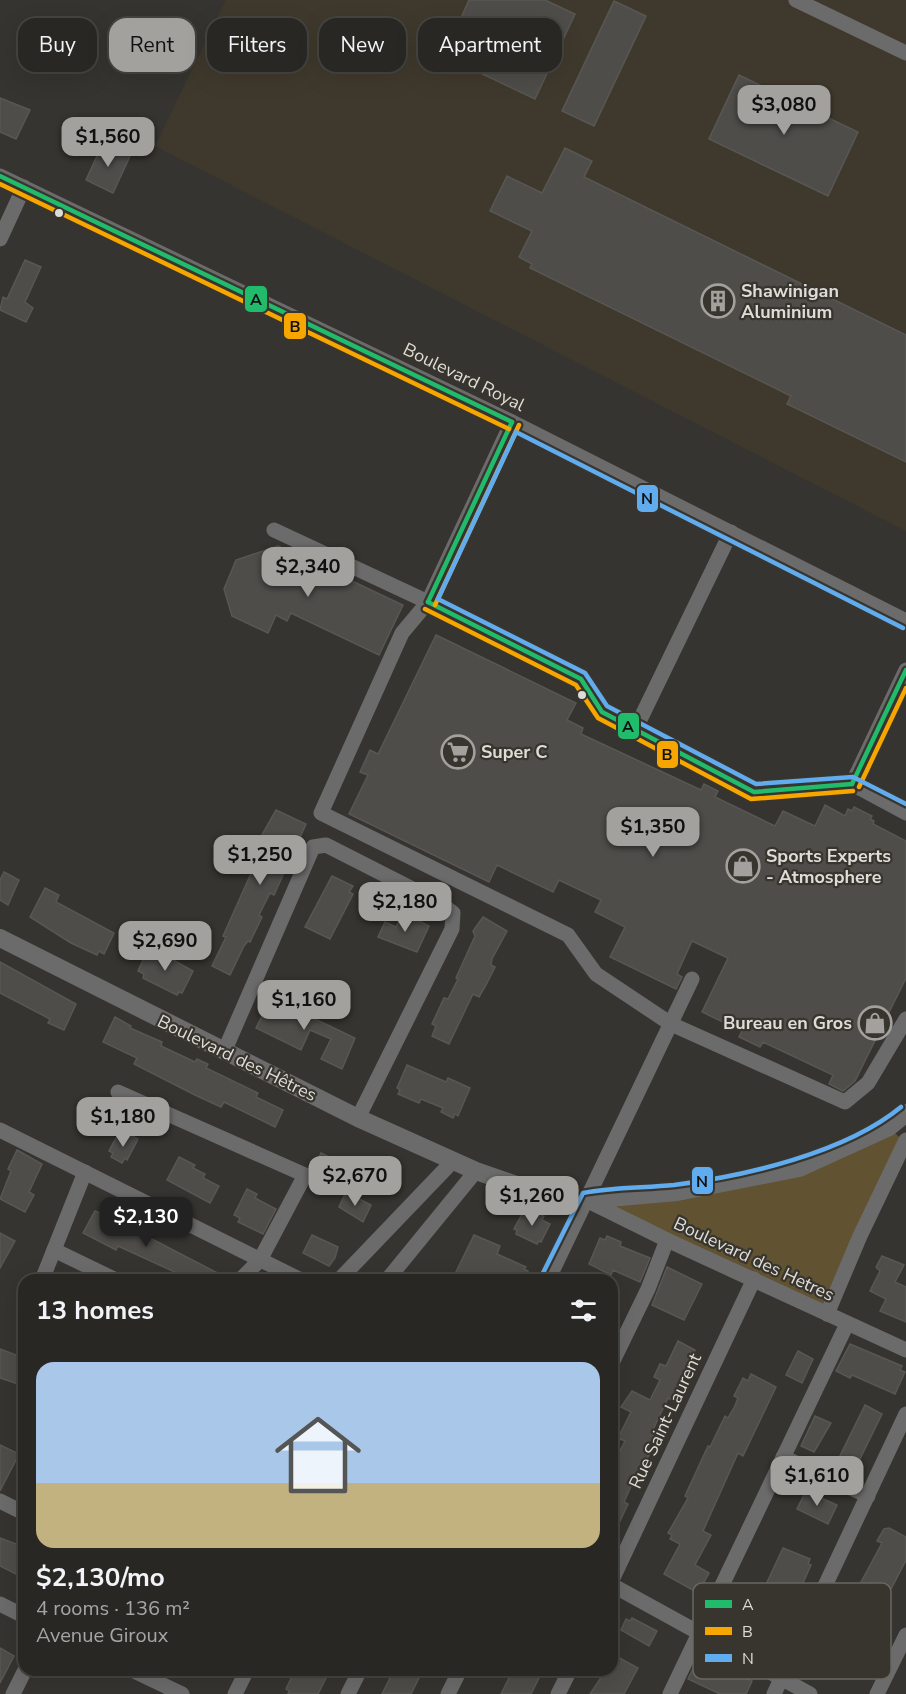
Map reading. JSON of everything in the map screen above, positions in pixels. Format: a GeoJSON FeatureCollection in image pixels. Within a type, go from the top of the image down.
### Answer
{"type":"FeatureCollection","features":[{"type":"Feature","properties":{"kind":"main road","name":"Boulevard des Hêtres"},"geometry":{"type":"LineString","coordinates":[[0,938],[358,1118],[453,1161],[540,1193],[586,1200],[677,1192],[799,1168],[889,1127],[906,1113]]}},
{"type":"Feature","properties":{"kind":"street"},"geometry":{"type":"LineString","coordinates":[[796,0],[906,53]]}},
{"type":"Feature","properties":{"kind":"street","name":"Boulevard Royal"},"geometry":{"type":"LineString","coordinates":[[0,176],[512,422],[906,621]]}},
{"type":"Feature","properties":{"kind":"street"},"geometry":{"type":"LineString","coordinates":[[0,239],[24,187]]}},
{"type":"Feature","properties":{"kind":"street"},"geometry":{"type":"LineString","coordinates":[[512,422],[428,602],[402,633],[321,813],[568,935],[596,974],[671,1024],[845,1102],[868,1083],[906,1019]]}},
{"type":"Feature","properties":{"kind":"street"},"geometry":{"type":"LineString","coordinates":[[274,530],[428,602],[581,678],[602,712],[754,792],[852,784],[906,813]]}},
{"type":"Feature","properties":{"kind":"street"},"geometry":{"type":"LineString","coordinates":[[635,730],[731,532]]}},
{"type":"Feature","properties":{"kind":"street"},"geometry":{"type":"LineString","coordinates":[[852,784],[906,670]]}},
{"type":"Feature","properties":{"kind":"street"},"geometry":{"type":"LineString","coordinates":[[224,1052],[313,847],[326,845],[440,903],[453,913],[452,929],[358,1118]]}},
{"type":"Feature","properties":{"kind":"street"},"geometry":{"type":"LineString","coordinates":[[551,1274],[692,979]]}},
{"type":"Feature","properties":{"kind":"street"},"geometry":{"type":"LineString","coordinates":[[118,1092],[305,1175],[260,1260],[246,1274]]}},
{"type":"Feature","properties":{"kind":"street"},"geometry":{"type":"LineString","coordinates":[[827,1314],[860,1236],[906,1142],[889,1127]]}},
{"type":"Feature","properties":{"kind":"street"},"geometry":{"type":"LineString","coordinates":[[2,1137],[84,1172],[289,1274]]}},
{"type":"Feature","properties":{"kind":"street"},"geometry":{"type":"LineString","coordinates":[[345,1274],[453,1161]]}},
{"type":"Feature","properties":{"kind":"street"},"geometry":{"type":"LineString","coordinates":[[392,1274],[476,1170]]}},
{"type":"Feature","properties":{"kind":"street"},"geometry":{"type":"LineString","coordinates":[[44,1274],[84,1172]]}},
{"type":"Feature","properties":{"kind":"street","name":"Boulevard des Hetres"},"geometry":{"type":"LineString","coordinates":[[586,1200],[667,1240],[906,1350]]}},
{"type":"Feature","properties":{"kind":"street"},"geometry":{"type":"LineString","coordinates":[[618,1352],[648,1289],[667,1240]]}},
{"type":"Feature","properties":{"kind":"street"},"geometry":{"type":"LineString","coordinates":[[54,1250],[104,1274]]}},
{"type":"Feature","properties":{"kind":"street","name":"Rue Saint-Laurent"},"geometry":{"type":"LineString","coordinates":[[618,1567],[754,1279]]}},
{"type":"Feature","properties":{"kind":"street"},"geometry":{"type":"LineString","coordinates":[[723,1583],[847,1324]]}},
{"type":"Feature","properties":{"kind":"street"},"geometry":{"type":"LineString","coordinates":[[827,1583],[906,1414]]}},
{"type":"Feature","properties":{"kind":"street"},"geometry":{"type":"LineString","coordinates":[[783,1457],[868,1496]]}},
{"type":"Feature","properties":{"kind":"street"},"geometry":{"type":"LineString","coordinates":[[0,1501],[18,1511]]}},
{"type":"Feature","properties":{"kind":"street"},"geometry":{"type":"LineString","coordinates":[[618,1588],[693,1629]]}},
{"type":"Feature","properties":{"kind":"street"},"geometry":{"type":"LineString","coordinates":[[0,1604],[18,1613]]}},
{"type":"Feature","properties":{"kind":"street"},"geometry":{"type":"LineString","coordinates":[[891,1666],[906,1635]]}},
{"type":"Feature","properties":{"kind":"street"},"geometry":{"type":"LineString","coordinates":[[669,1694],[693,1644]]}},
{"type":"Feature","properties":{"kind":"street"},"geometry":{"type":"LineString","coordinates":[[13,1694],[22,1676]]}},
{"type":"Feature","properties":{"kind":"street"},"geometry":{"type":"LineString","coordinates":[[144,1676],[182,1694]]}},
{"type":"Feature","properties":{"kind":"street"},"geometry":{"type":"LineString","coordinates":[[235,1694],[244,1676]]}},
{"type":"Feature","properties":{"kind":"street"},"geometry":{"type":"LineString","coordinates":[[348,1694],[357,1676]]}},
{"type":"Feature","properties":{"kind":"street"},"geometry":{"type":"LineString","coordinates":[[448,1694],[457,1676]]}},
{"type":"Feature","properties":{"kind":"street"},"geometry":{"type":"LineString","coordinates":[[558,1694],[567,1676]]}},
{"type":"Feature","properties":{"kind":"street"},"geometry":{"type":"LineString","coordinates":[[877,1694],[884,1679]]}},
{"type":"Feature","properties":{"kind":"street"},"geometry":{"type":"LineString","coordinates":[[777,1687],[810,1694]]}},
{"type":"Feature","properties":{"kind":"shaded area"},"geometry":{"type":"Polygon","coordinates":[[[226,0],[906,0],[906,531],[155,146],[191,72],[195,72],[195,64],[207,39],[207,72],[307,72],[307,18],[217,18],[226,0]]]}},
{"type":"Feature","properties":{"kind":"shaded area"},"geometry":{"type":"Polygon","coordinates":[[[889,1127],[905,1143],[827,1314],[586,1200],[799,1168],[889,1127]]]}},
{"type":"Feature","properties":{"kind":"building"},"geometry":{"type":"Polygon","coordinates":[[[469,0],[545,0],[575,14],[562,42],[562,18],[461,18],[469,0]]]}},
{"type":"Feature","properties":{"kind":"building"},"geometry":{"type":"Polygon","coordinates":[[[614,1],[646,16],[594,126],[562,111],[614,1]]]}},
{"type":"Feature","properties":{"kind":"building"},"geometry":{"type":"Polygon","coordinates":[[[478,72],[548,72],[535,99],[478,72]]]}},
{"type":"Feature","properties":{"kind":"building"},"geometry":{"type":"Polygon","coordinates":[[[739,75],[858,132],[828,196],[709,139],[739,75]]]}},
{"type":"Feature","properties":{"kind":"building"},"geometry":{"type":"Polygon","coordinates":[[[0,98],[30,110],[16,139],[0,132],[0,98]]]}},
{"type":"Feature","properties":{"kind":"building"},"geometry":{"type":"Polygon","coordinates":[[[103,143],[130,156],[113,193],[86,180],[103,143]]]}},
{"type":"Feature","properties":{"kind":"building","name":"Shawinigan Aluminium"},"geometry":{"type":"Polygon","coordinates":[[[565,148],[592,161],[584,177],[906,335],[906,462],[787,404],[791,396],[530,268],[532,264],[519,257],[532,231],[490,211],[507,176],[542,193],[565,148]]]}},
{"type":"Feature","properties":{"kind":"building"},"geometry":{"type":"Polygon","coordinates":[[[25,260],[41,267],[25,302],[33,308],[26,322],[0,310],[3,297],[7,299],[25,260]]]}},
{"type":"Feature","properties":{"kind":"building"},"geometry":{"type":"Polygon","coordinates":[[[278,546],[403,605],[379,655],[291,613],[287,621],[276,615],[268,633],[232,616],[224,589],[236,560],[278,546]]]}},
{"type":"Feature","properties":{"kind":"building"},"geometry":{"type":"Polygon","coordinates":[[[436,635],[576,703],[567,720],[583,728],[581,734],[701,790],[704,784],[718,791],[715,797],[775,826],[783,811],[815,826],[825,805],[845,816],[848,809],[852,811],[854,807],[872,816],[870,819],[874,821],[873,824],[906,841],[906,978],[855,1081],[843,1091],[829,1084],[833,1075],[763,1042],[760,1047],[739,1037],[742,1031],[702,1012],[728,958],[692,941],[677,974],[682,977],[676,989],[610,957],[625,927],[595,912],[601,900],[559,880],[553,892],[497,865],[489,882],[349,814],[368,775],[360,772],[370,750],[378,754],[436,635]]]}},
{"type":"Feature","properties":{"kind":"building"},"geometry":{"type":"Polygon","coordinates":[[[276,810],[306,824],[274,895],[270,893],[259,915],[262,917],[250,942],[248,941],[244,946],[230,975],[212,966],[257,860],[259,852],[254,849],[276,810]]]}},
{"type":"Feature","properties":{"kind":"building"},"geometry":{"type":"Polygon","coordinates":[[[4,872],[19,880],[8,905],[0,900],[0,880],[4,872]]]}},
{"type":"Feature","properties":{"kind":"building"},"geometry":{"type":"Polygon","coordinates":[[[332,876],[353,886],[349,892],[353,894],[330,939],[305,927],[332,876]]]}},
{"type":"Feature","properties":{"kind":"building"},"geometry":{"type":"Polygon","coordinates":[[[45,888],[59,895],[56,902],[114,933],[104,954],[99,951],[97,955],[71,943],[30,917],[45,888]]]}},
{"type":"Feature","properties":{"kind":"building"},"geometry":{"type":"Polygon","coordinates":[[[406,914],[429,926],[417,952],[378,937],[385,922],[396,927],[402,915],[406,914]]]}},
{"type":"Feature","properties":{"kind":"building"},"geometry":{"type":"Polygon","coordinates":[[[483,917],[507,931],[492,959],[491,965],[495,967],[486,985],[479,997],[473,994],[449,1044],[432,1036],[436,1026],[432,1024],[444,998],[448,999],[458,979],[456,978],[475,936],[473,931],[483,917]]]}},
{"type":"Feature","properties":{"kind":"building"},"geometry":{"type":"Polygon","coordinates":[[[152,948],[193,971],[182,993],[179,992],[177,995],[143,978],[144,974],[138,971],[148,950],[151,951],[152,948]]]}},
{"type":"Feature","properties":{"kind":"building"},"geometry":{"type":"Polygon","coordinates":[[[0,962],[76,1004],[64,1030],[48,1023],[50,1019],[0,993],[0,962]]]}},
{"type":"Feature","properties":{"kind":"building"},"geometry":{"type":"Polygon","coordinates":[[[271,998],[355,1038],[342,1069],[321,1059],[331,1039],[310,1030],[301,1050],[256,1028],[271,998]]]}},
{"type":"Feature","properties":{"kind":"building"},"geometry":{"type":"Polygon","coordinates":[[[115,1017],[131,1026],[130,1028],[162,1042],[161,1046],[195,1062],[197,1059],[208,1064],[206,1068],[258,1093],[256,1097],[283,1110],[275,1127],[224,1102],[221,1107],[134,1064],[137,1058],[103,1042],[115,1017]]]}},
{"type":"Feature","properties":{"kind":"building"},"geometry":{"type":"Polygon","coordinates":[[[407,1065],[446,1082],[448,1078],[470,1088],[458,1116],[455,1114],[453,1118],[441,1112],[443,1108],[421,1099],[419,1103],[398,1094],[400,1090],[397,1088],[407,1065]]]}},
{"type":"Feature","properties":{"kind":"building"},"geometry":{"type":"Polygon","coordinates":[[[126,1133],[138,1139],[127,1160],[125,1158],[122,1163],[111,1157],[113,1153],[109,1151],[117,1136],[123,1139],[126,1133]]]}},
{"type":"Feature","properties":{"kind":"building"},"geometry":{"type":"Polygon","coordinates":[[[17,1150],[42,1164],[29,1192],[34,1195],[25,1212],[0,1199],[11,1171],[8,1169],[17,1150]]]}},
{"type":"Feature","properties":{"kind":"building"},"geometry":{"type":"Polygon","coordinates":[[[321,1153],[350,1167],[341,1184],[313,1170],[321,1153]]]}},
{"type":"Feature","properties":{"kind":"building"},"geometry":{"type":"Polygon","coordinates":[[[179,1157],[195,1165],[193,1168],[205,1174],[203,1178],[219,1186],[210,1203],[167,1180],[179,1157]]]}},
{"type":"Feature","properties":{"kind":"building"},"geometry":{"type":"Polygon","coordinates":[[[247,1189],[257,1194],[255,1198],[276,1209],[263,1234],[238,1222],[240,1218],[234,1215],[247,1189]]]}},
{"type":"Feature","properties":{"kind":"building"},"geometry":{"type":"Polygon","coordinates":[[[346,1192],[371,1205],[363,1222],[339,1207],[346,1192]]]}},
{"type":"Feature","properties":{"kind":"building"},"geometry":{"type":"Polygon","coordinates":[[[524,1210],[531,1214],[532,1210],[544,1216],[542,1220],[550,1224],[541,1242],[537,1244],[516,1234],[517,1230],[514,1229],[524,1210]]]}},
{"type":"Feature","properties":{"kind":"building"},"geometry":{"type":"Polygon","coordinates":[[[95,1211],[120,1220],[119,1222],[219,1274],[179,1274],[118,1246],[116,1250],[83,1233],[95,1211]]]}},
{"type":"Feature","properties":{"kind":"building"},"geometry":{"type":"Polygon","coordinates":[[[0,1233],[15,1241],[0,1268],[0,1233]]]}},
{"type":"Feature","properties":{"kind":"building"},"geometry":{"type":"Polygon","coordinates":[[[312,1235],[338,1247],[335,1258],[329,1266],[303,1253],[312,1235]]]}},
{"type":"Feature","properties":{"kind":"building"},"geometry":{"type":"Polygon","coordinates":[[[474,1235],[500,1246],[497,1254],[526,1267],[524,1269],[528,1271],[527,1274],[455,1274],[474,1235]]]}},
{"type":"Feature","properties":{"kind":"building"},"geometry":{"type":"Polygon","coordinates":[[[607,1236],[621,1242],[620,1246],[650,1258],[640,1282],[613,1270],[609,1274],[589,1264],[600,1238],[605,1240],[607,1236]]]}},
{"type":"Feature","properties":{"kind":"building"},"geometry":{"type":"Polygon","coordinates":[[[882,1256],[904,1265],[895,1282],[906,1287],[906,1322],[880,1311],[886,1299],[870,1291],[880,1271],[876,1267],[882,1256]]]}},
{"type":"Feature","properties":{"kind":"building"},"geometry":{"type":"Polygon","coordinates":[[[667,1267],[702,1284],[684,1320],[652,1305],[667,1267]]]}},
{"type":"Feature","properties":{"kind":"building"},"geometry":{"type":"Polygon","coordinates":[[[678,1341],[695,1350],[674,1401],[668,1398],[651,1434],[658,1440],[633,1482],[624,1502],[628,1504],[618,1525],[618,1455],[625,1441],[618,1438],[631,1412],[621,1407],[632,1391],[650,1400],[660,1380],[654,1377],[660,1364],[666,1366],[678,1341]]]}},
{"type":"Feature","properties":{"kind":"building"},"geometry":{"type":"Polygon","coordinates":[[[850,1344],[902,1366],[900,1370],[905,1372],[895,1394],[852,1375],[850,1378],[836,1371],[850,1344]]]}},
{"type":"Feature","properties":{"kind":"building"},"geometry":{"type":"Polygon","coordinates":[[[0,1349],[18,1356],[18,1384],[0,1378],[0,1349]]]}},
{"type":"Feature","properties":{"kind":"building"},"geometry":{"type":"Polygon","coordinates":[[[798,1351],[813,1359],[802,1383],[786,1375],[798,1351]]]}},
{"type":"Feature","properties":{"kind":"building"},"geometry":{"type":"Polygon","coordinates":[[[751,1374],[776,1387],[743,1456],[738,1453],[703,1531],[711,1535],[695,1565],[709,1573],[704,1583],[693,1583],[693,1590],[664,1574],[680,1544],[670,1539],[672,1535],[668,1533],[688,1498],[685,1496],[708,1446],[710,1447],[725,1416],[728,1418],[734,1408],[738,1398],[734,1396],[743,1378],[748,1381],[751,1374]]]}},
{"type":"Feature","properties":{"kind":"building"},"geometry":{"type":"Polygon","coordinates":[[[865,1405],[882,1414],[854,1471],[837,1462],[865,1405]]]}},
{"type":"Feature","properties":{"kind":"building"},"geometry":{"type":"Polygon","coordinates":[[[815,1416],[831,1423],[814,1452],[801,1446],[815,1416]]]}},
{"type":"Feature","properties":{"kind":"building"},"geometry":{"type":"Polygon","coordinates":[[[0,1445],[18,1454],[18,1456],[0,1491],[0,1445]]]}},
{"type":"Feature","properties":{"kind":"building"},"geometry":{"type":"Polygon","coordinates":[[[806,1491],[837,1505],[828,1524],[797,1509],[806,1491]]]}},
{"type":"Feature","properties":{"kind":"building"},"geometry":{"type":"Polygon","coordinates":[[[889,1528],[906,1537],[906,1560],[891,1589],[891,1583],[860,1583],[882,1543],[877,1541],[884,1529],[889,1528]]]}},
{"type":"Feature","properties":{"kind":"building"},"geometry":{"type":"Polygon","coordinates":[[[0,1538],[18,1545],[18,1575],[0,1566],[0,1538]]]}},
{"type":"Feature","properties":{"kind":"building"},"geometry":{"type":"Polygon","coordinates":[[[783,1548],[810,1559],[808,1564],[811,1565],[803,1583],[767,1583],[783,1548]]]}},
{"type":"Feature","properties":{"kind":"building"},"geometry":{"type":"Polygon","coordinates":[[[632,1618],[657,1631],[649,1646],[621,1630],[626,1619],[630,1621],[632,1618]]]}},
{"type":"Feature","properties":{"kind":"building"},"geometry":{"type":"Polygon","coordinates":[[[0,1648],[14,1656],[0,1683],[0,1648]]]}},
{"type":"Feature","properties":{"kind":"building"},"geometry":{"type":"Polygon","coordinates":[[[618,1657],[638,1668],[624,1694],[590,1694],[602,1676],[618,1676],[618,1657]]]}},
{"type":"Feature","properties":{"kind":"building"},"geometry":{"type":"Polygon","coordinates":[[[693,1669],[693,1679],[748,1679],[752,1681],[746,1694],[720,1694],[688,1679],[693,1669]]]}},
{"type":"Feature","properties":{"kind":"building"},"geometry":{"type":"Polygon","coordinates":[[[292,1676],[327,1676],[318,1694],[288,1694],[289,1691],[286,1689],[292,1676]]]}},
{"type":"Feature","properties":{"kind":"building"},"geometry":{"type":"Polygon","coordinates":[[[391,1676],[420,1676],[411,1694],[382,1694],[391,1676]]]}},
{"type":"Feature","properties":{"kind":"building"},"geometry":{"type":"Polygon","coordinates":[[[510,1676],[540,1676],[531,1694],[501,1694],[510,1676]]]}},
{"type":"Feature","properties":{"kind":"transit line","name":"A"},"geometry":{"type":"LineString","coordinates":[[0,176],[512,422]]}},
{"type":"Feature","properties":{"kind":"transit line","name":"B"},"geometry":{"type":"LineString","coordinates":[[0,184],[509,429]]}},
{"type":"Feature","properties":{"kind":"transit line","name":"A"},"geometry":{"type":"LineString","coordinates":[[428,602],[512,422]]}},
{"type":"Feature","properties":{"kind":"transit line","name":"B"},"geometry":{"type":"LineString","coordinates":[[435,605],[519,425]]}},
{"type":"Feature","properties":{"kind":"transit line","name":"N"},"geometry":{"type":"LineString","coordinates":[[903,628],[516,432],[438,599],[585,673],[607,706],[756,784],[853,777],[906,804]]}},
{"type":"Feature","properties":{"kind":"transit line","name":"A"},"geometry":{"type":"LineString","coordinates":[[428,602],[581,679],[602,712],[754,792],[852,784]]}},
{"type":"Feature","properties":{"kind":"transit line","name":"B"},"geometry":{"type":"LineString","coordinates":[[425,609],[576,685],[598,718],[751,799],[853,791]]}},
{"type":"Feature","properties":{"kind":"transit line","name":"A"},"geometry":{"type":"LineString","coordinates":[[852,784],[906,670]]}},
{"type":"Feature","properties":{"kind":"transit line","name":"B"},"geometry":{"type":"LineString","coordinates":[[859,787],[906,688]]}},
{"type":"Feature","properties":{"kind":"transit line","name":"N"},"geometry":{"type":"LineString","coordinates":[[542,1274],[583,1193],[702,1181],[793,1160],[852,1137],[901,1107]]}},
{"type":"Feature","properties":{"kind":"place","name":"Shawinigan Aluminium"},"geometry":{"type":"Point","coordinates":[718,301]}},
{"type":"Feature","properties":{"kind":"place","name":"Super C"},"geometry":{"type":"Point","coordinates":[458,752]}},
{"type":"Feature","properties":{"kind":"place","name":"Sports Experts - Atmosphere"},"geometry":{"type":"Point","coordinates":[743,866]}},
{"type":"Feature","properties":{"kind":"place","name":"Bureau en Gros"},"geometry":{"type":"Point","coordinates":[875,1023]}}]}
